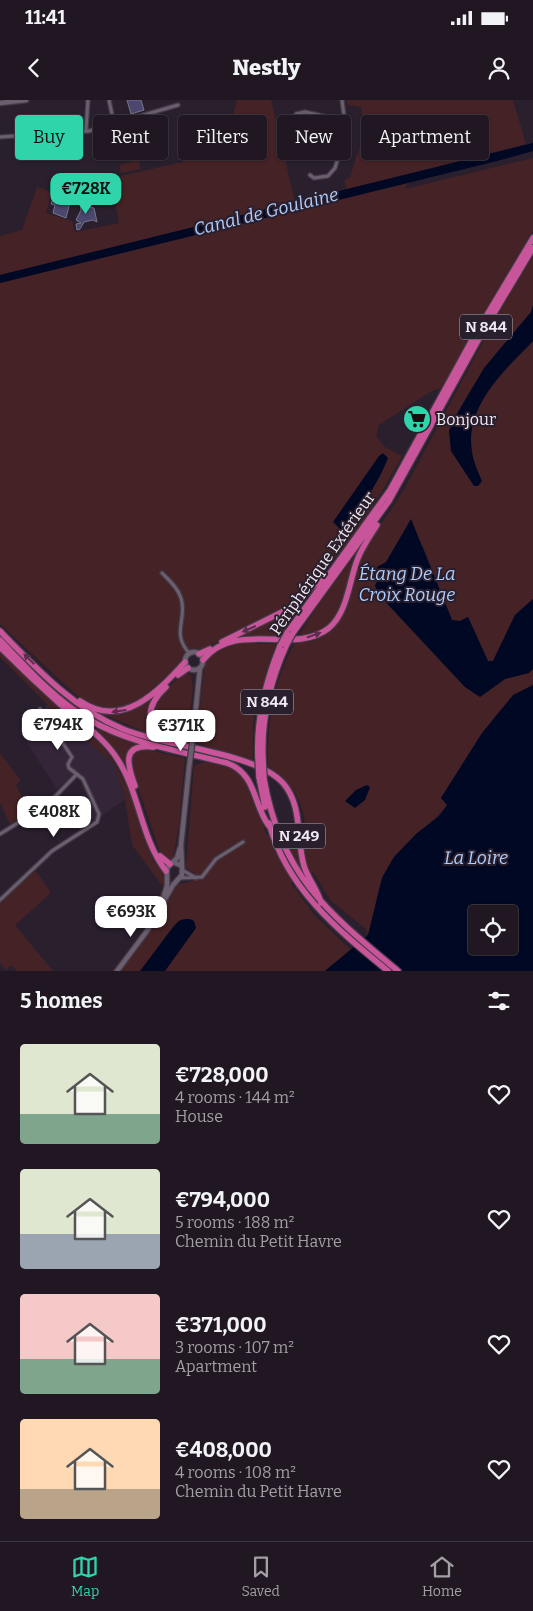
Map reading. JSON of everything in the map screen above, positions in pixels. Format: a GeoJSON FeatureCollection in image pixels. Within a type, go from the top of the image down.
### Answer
{"type":"FeatureCollection","features":[{"type":"Feature","properties":{"kind":"highway","name":"Périphérique Extérieur"},"geometry":{"type":"LineString","coordinates":[[352,937],[318,910],[304,882],[281,856],[269,826],[262,778],[260,709],[268,680],[290,633],[390,490],[472,340],[533,238]]}},
{"type":"Feature","properties":{"kind":"highway","name":"N 844"},"geometry":{"type":"LineString","coordinates":[[290,633],[383,510],[481,335],[533,248]]}},
{"type":"Feature","properties":{"kind":"highway"},"geometry":{"type":"LineString","coordinates":[[203,660],[209,653],[236,640],[304,638],[320,634],[329,628],[341,613],[358,559],[382,517],[383,510]]}},
{"type":"Feature","properties":{"kind":"highway"},"geometry":{"type":"LineString","coordinates":[[199,654],[288,608],[315,585],[336,560],[342,558]]}},
{"type":"Feature","properties":{"kind":"highway","name":"N 249"},"geometry":{"type":"LineString","coordinates":[[0,630],[58,687],[88,711],[121,729],[152,739],[262,767],[277,777],[290,794],[297,814],[304,882],[321,903]]}},
{"type":"Feature","properties":{"kind":"highway","name":"N 249"},"geometry":{"type":"LineString","coordinates":[[0,640],[62,700],[89,720],[135,740],[227,762],[241,771],[254,789],[268,817]]}},
{"type":"Feature","properties":{"kind":"highway"},"geometry":{"type":"LineString","coordinates":[[0,647],[46,692],[103,741],[114,754],[129,783],[156,857],[167,874]]}},
{"type":"Feature","properties":{"kind":"highway"},"geometry":{"type":"LineString","coordinates":[[58,687],[96,709],[120,712],[146,699],[185,662]]}},
{"type":"Feature","properties":{"kind":"highway"},"geometry":{"type":"LineString","coordinates":[[191,669],[180,672],[155,698],[151,707],[151,721],[161,736],[202,751]]}},
{"type":"Feature","properties":{"kind":"highway"},"geometry":{"type":"LineString","coordinates":[[172,863],[164,861],[159,853],[128,769],[128,758],[134,750],[145,747],[196,755]]}},
{"type":"Feature","properties":{"kind":"highway","name":"N 844"},"geometry":{"type":"LineString","coordinates":[[268,817],[304,882]]}},
{"type":"Feature","properties":{"kind":"highway","name":"N 844"},"geometry":{"type":"LineString","coordinates":[[321,903],[352,937],[388,971]]}},
{"type":"Feature","properties":{"kind":"highway","name":"N 844"},"geometry":{"type":"LineString","coordinates":[[352,937],[398,971]]}},
{"type":"Feature","properties":{"kind":"main road"},"geometry":{"type":"LineString","coordinates":[[1,103],[26,100]]}},
{"type":"Feature","properties":{"kind":"main road"},"geometry":{"type":"LineString","coordinates":[[118,971],[157,914],[183,868],[181,845],[193,737],[200,668],[203,660],[199,654],[190,654],[185,662],[191,669],[198,687]]}},
{"type":"Feature","properties":{"kind":"main road"},"geometry":{"type":"LineString","coordinates":[[191,669],[200,668]]}},
{"type":"Feature","properties":{"kind":"main road"},"geometry":{"type":"LineString","coordinates":[[157,914],[167,874],[181,845]]}},
{"type":"Feature","properties":{"kind":"main road"},"geometry":{"type":"LineString","coordinates":[[172,863],[183,868]]}},
{"type":"Feature","properties":{"kind":"main road"},"geometry":{"type":"LineString","coordinates":[[167,874],[178,879]]}},
{"type":"Feature","properties":{"kind":"street"},"geometry":{"type":"LineString","coordinates":[[86,130],[88,100]]}},
{"type":"Feature","properties":{"kind":"street"},"geometry":{"type":"LineString","coordinates":[[109,100],[112,115]]}},
{"type":"Feature","properties":{"kind":"street"},"geometry":{"type":"LineString","coordinates":[[342,100],[345,115]]}},
{"type":"Feature","properties":{"kind":"street"},"geometry":{"type":"LineString","coordinates":[[144,115],[178,105]]}},
{"type":"Feature","properties":{"kind":"street"},"geometry":{"type":"LineString","coordinates":[[296,115],[305,112],[319,115]]}},
{"type":"Feature","properties":{"kind":"street"},"geometry":{"type":"LineString","coordinates":[[0,137],[93,128]]}},
{"type":"Feature","properties":{"kind":"street"},"geometry":{"type":"LineString","coordinates":[[310,175],[314,178],[332,173],[337,160]]}},
{"type":"Feature","properties":{"kind":"street"},"geometry":{"type":"LineString","coordinates":[[162,573],[181,598],[183,610],[180,635],[190,654]]}},
{"type":"Feature","properties":{"kind":"street"},"geometry":{"type":"LineString","coordinates":[[0,900],[52,851],[98,820],[98,810],[83,779],[68,766],[72,760],[71,755],[40,709]]}},
{"type":"Feature","properties":{"kind":"street"},"geometry":{"type":"LineString","coordinates":[[0,834],[47,805],[77,774]]}},
{"type":"Feature","properties":{"kind":"street"},"geometry":{"type":"LineString","coordinates":[[178,879],[205,876],[216,859],[243,842]]}},
{"type":"Feature","properties":{"kind":"street"},"geometry":{"type":"LineString","coordinates":[[183,868],[196,878]]}},
{"type":"Feature","properties":{"kind":"shaded area"},"geometry":{"type":"Polygon","coordinates":[[[237,100],[271,100],[277,126],[277,160],[285,160],[295,202],[0,275],[0,236],[22,230],[37,187],[52,192],[46,213],[72,221],[75,232],[119,223],[112,178],[192,160],[267,160],[267,115],[233,115],[237,100]]]}},
{"type":"Feature","properties":{"kind":"shaded area"},"geometry":{"type":"Polygon","coordinates":[[[346,100],[513,100],[526,144],[489,154],[489,115],[362,115],[361,107],[348,105],[346,100]]]}},
{"type":"Feature","properties":{"kind":"shaded area"},"geometry":{"type":"Polygon","coordinates":[[[361,142],[361,160],[464,160],[347,190],[344,180],[350,177],[361,142]]]}},
{"type":"Feature","properties":{"kind":"shaded area"},"geometry":{"type":"Polygon","coordinates":[[[533,158],[533,231],[441,388],[432,391],[379,425],[376,436],[385,447],[402,456],[380,495],[352,537],[321,575],[288,605],[256,624],[199,651],[191,651],[184,654],[178,665],[153,689],[160,696],[183,673],[191,675],[193,687],[187,741],[163,734],[157,737],[100,713],[100,708],[87,703],[74,693],[0,624],[0,283],[408,183],[405,189],[533,158]]]}},
{"type":"Feature","properties":{"kind":"shaded area"},"geometry":{"type":"Polygon","coordinates":[[[138,160],[141,169],[121,173],[119,165],[138,160]]]}},
{"type":"Feature","properties":{"kind":"shaded area"},"geometry":{"type":"Polygon","coordinates":[[[533,256],[533,305],[531,312],[475,383],[449,431],[482,481],[472,452],[471,435],[474,419],[480,404],[489,390],[533,341],[533,599],[515,615],[493,661],[488,661],[468,617],[460,621],[452,620],[423,546],[380,576],[375,586],[380,596],[465,687],[480,697],[505,679],[529,673],[533,669],[533,685],[513,696],[482,733],[441,798],[447,805],[439,815],[394,857],[387,867],[380,886],[368,935],[366,929],[331,901],[313,872],[291,883],[315,916],[351,950],[325,971],[165,971],[194,921],[174,925],[140,971],[112,971],[145,929],[162,890],[171,893],[176,885],[192,881],[195,874],[186,867],[194,766],[203,763],[213,763],[231,769],[240,776],[252,793],[267,836],[305,823],[301,806],[293,790],[282,777],[268,766],[269,732],[273,703],[280,677],[302,630],[354,557],[360,559],[402,492],[484,340],[533,256]]]}},
{"type":"Feature","properties":{"kind":"shaded area"},"geometry":{"type":"Polygon","coordinates":[[[307,597],[280,637],[240,637],[288,612],[307,597]]]}},
{"type":"Feature","properties":{"kind":"shaded area"},"geometry":{"type":"Polygon","coordinates":[[[254,641],[257,644],[276,644],[257,702],[253,724],[253,760],[196,743],[205,662],[214,652],[220,649],[234,644],[254,641]]]}},
{"type":"Feature","properties":{"kind":"shaded area"},"geometry":{"type":"Polygon","coordinates":[[[0,652],[100,744],[110,757],[126,784],[153,860],[162,872],[164,879],[163,887],[132,845],[125,799],[114,764],[60,717],[0,657],[0,652]]]}},
{"type":"Feature","properties":{"kind":"shaded area"},"geometry":{"type":"Polygon","coordinates":[[[48,704],[60,717],[114,764],[125,799],[94,822],[80,807],[89,801],[79,778],[71,776],[57,789],[19,731],[48,704]]]}},
{"type":"Feature","properties":{"kind":"shaded area"},"geometry":{"type":"Polygon","coordinates":[[[94,728],[140,744],[142,749],[185,758],[179,824],[173,859],[169,860],[161,855],[133,773],[94,728]]]}},
{"type":"Feature","properties":{"kind":"shaded area"},"geometry":{"type":"Polygon","coordinates":[[[0,753],[21,781],[16,785],[29,812],[10,824],[0,803],[0,753]]]}},
{"type":"Feature","properties":{"kind":"shaded area"},"geometry":{"type":"Polygon","coordinates":[[[36,871],[51,893],[15,925],[53,971],[17,971],[11,965],[6,970],[0,963],[0,903],[19,884],[36,871]]]}},
{"type":"Feature","properties":{"kind":"water","name":"Canal de Goulaine"},"geometry":{"type":"Polygon","coordinates":[[[533,143],[533,151],[497,161],[0,283],[0,275],[464,160],[489,160],[489,154],[533,143]]]}},
{"type":"Feature","properties":{"kind":"water"},"geometry":{"type":"Polygon","coordinates":[[[533,305],[533,341],[489,390],[480,404],[474,419],[471,435],[472,452],[482,481],[478,486],[474,486],[451,451],[449,431],[484,368],[531,312],[533,305]]]}},
{"type":"Feature","properties":{"kind":"water"},"geometry":{"type":"Polygon","coordinates":[[[383,453],[388,458],[374,487],[341,530],[333,522],[383,453]]]}},
{"type":"Feature","properties":{"kind":"water","name":"Étang De La Croix Rouge"},"geometry":{"type":"Polygon","coordinates":[[[411,519],[452,620],[460,621],[468,617],[488,661],[493,661],[515,615],[533,599],[533,669],[529,673],[505,679],[480,697],[465,687],[380,596],[375,586],[379,576],[377,567],[386,562],[411,519]]]}},
{"type":"Feature","properties":{"kind":"water","name":"La Loire"},"geometry":{"type":"Polygon","coordinates":[[[533,685],[533,971],[325,971],[368,935],[382,878],[394,857],[416,834],[439,816],[447,805],[441,798],[482,733],[513,695],[533,685]]]}},
{"type":"Feature","properties":{"kind":"water"},"geometry":{"type":"Polygon","coordinates":[[[367,785],[370,787],[365,800],[355,808],[345,801],[356,790],[367,785]]]}},
{"type":"Feature","properties":{"kind":"water"},"geometry":{"type":"Polygon","coordinates":[[[190,919],[194,921],[196,928],[165,971],[140,971],[176,923],[181,920],[190,919]]]}},
{"type":"Feature","properties":{"kind":"building"},"geometry":{"type":"Polygon","coordinates":[[[127,100],[141,100],[144,110],[131,114],[127,100]]]}},
{"type":"Feature","properties":{"kind":"building"},"geometry":{"type":"Polygon","coordinates":[[[54,194],[63,197],[67,203],[70,202],[66,218],[53,213],[55,205],[51,204],[54,194]]]}},
{"type":"Feature","properties":{"kind":"building"},"geometry":{"type":"Polygon","coordinates":[[[84,201],[88,207],[94,208],[97,222],[93,220],[84,222],[80,229],[77,230],[76,224],[81,223],[76,220],[81,210],[80,203],[84,201]]]}},
{"type":"Feature","properties":{"kind":"place","name":"Bonjour"},"geometry":{"type":"Point","coordinates":[417,419]}}]}
